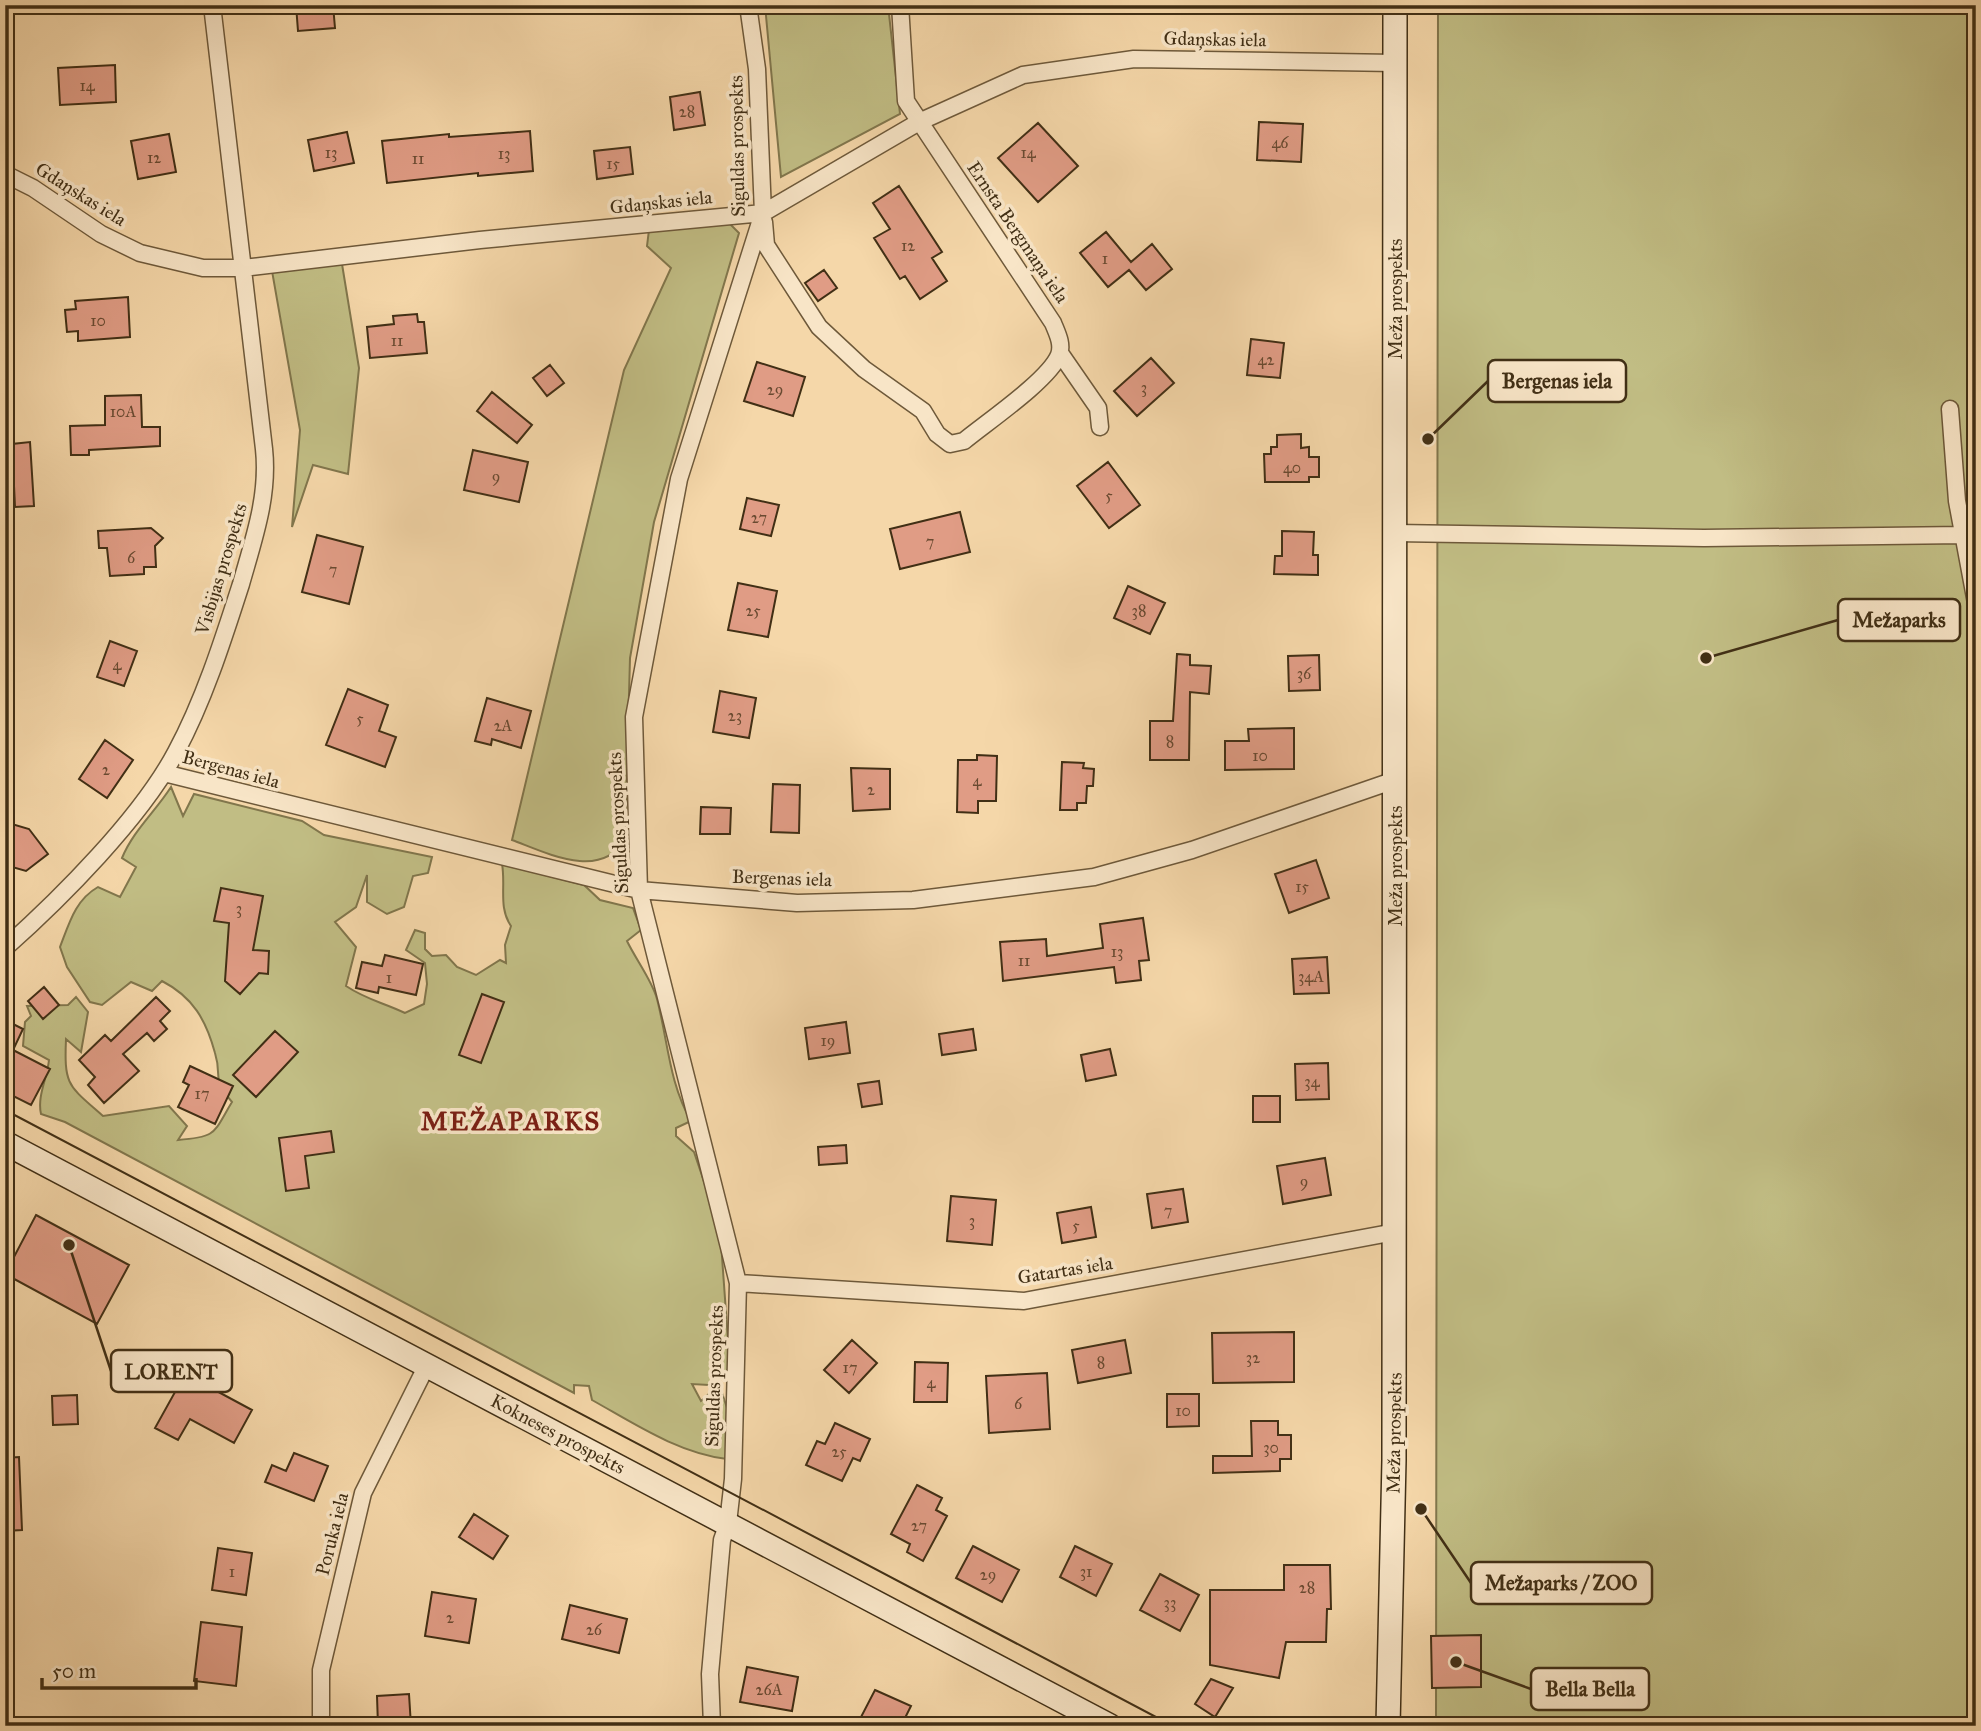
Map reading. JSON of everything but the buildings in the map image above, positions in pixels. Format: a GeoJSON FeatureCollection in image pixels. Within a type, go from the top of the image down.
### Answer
{"type":"FeatureCollection","features":[{"type":"Feature","properties":{"kind":"street","name":"Visbijas prospekts"},"geometry":{"type":"LineString","coordinates":[[5,948],[83,871],[164,773],[190,724],[224,634],[263,503],[266,466],[212,5]]}},
{"type":"Feature","properties":{"kind":"street","name":"Siguldas prospekts"},"geometry":{"type":"LineString","coordinates":[[712,1726],[710,1674],[722,1540],[733,1479],[738,1283],[639,890],[634,717],[679,479],[763,213],[757,69],[748,5]]}},
{"type":"Feature","properties":{"kind":"street","name":"Ernsta Bergmaņa iela"},"geometry":{"type":"LineString","coordinates":[[900,5],[906,102],[1054,323],[1060,353]]}},
{"type":"Feature","properties":{"kind":"street","name":"Meža prospekts"},"geometry":{"type":"LineString","coordinates":[[1388,1726],[1394,1460],[1395,1231],[1395,5]]}},
{"type":"Feature","properties":{"kind":"street","name":"Gdaņskas iela"},"geometry":{"type":"LineString","coordinates":[[5,174],[33,188],[101,234],[140,253],[203,268],[243,268],[480,240],[763,213],[919,122],[1023,75],[1134,58],[1395,63]]}},
{"type":"Feature","properties":{"kind":"street"},"geometry":{"type":"LineString","coordinates":[[763,213],[766,245],[819,327],[864,369],[923,411],[937,434],[950,444],[964,441],[1049,372],[1060,353],[1098,408],[1100,427]]}},
{"type":"Feature","properties":{"kind":"street"},"geometry":{"type":"LineString","coordinates":[[1951,409],[1957,501],[1976,603]]}},
{"type":"Feature","properties":{"kind":"street"},"geometry":{"type":"LineString","coordinates":[[1395,533],[1704,538],[1964,535]]}},
{"type":"Feature","properties":{"kind":"street","name":"Bergenas iela"},"geometry":{"type":"LineString","coordinates":[[164,773],[639,890],[797,903],[903,900],[1094,877],[1192,850],[1395,780]]}},
{"type":"Feature","properties":{"kind":"street","name":"Kokneses prospekts"},"geometry":{"type":"LineString","coordinates":[[5,1143],[1110,1726]]}},
{"type":"Feature","properties":{"kind":"street","name":"Gatartas iela"},"geometry":{"type":"LineString","coordinates":[[738,1283],[1024,1301],[1395,1231]]}},
{"type":"Feature","properties":{"kind":"street","name":"Poruka iela"},"geometry":{"type":"LineString","coordinates":[[321,1726],[321,1670],[363,1493],[427,1366]]}},
{"type":"Feature","properties":{"kind":"shaded area"},"geometry":{"type":"Polygon","coordinates":[[[765,5],[888,5],[900,114],[781,177],[765,5]]]}},
{"type":"Feature","properties":{"kind":"shaded area"},"geometry":{"type":"Polygon","coordinates":[[[1438,5],[1976,5],[1976,1726],[1436,1726],[1438,5]]]}},
{"type":"Feature","properties":{"kind":"shaded area"},"geometry":{"type":"Polygon","coordinates":[[[729,223],[739,233],[654,522],[630,658],[625,839],[615,852],[602,859],[573,860],[557,856],[512,840],[624,370],[671,268],[647,246],[649,230],[729,223]]]}},
{"type":"Feature","properties":{"kind":"shaded area"},"geometry":{"type":"Polygon","coordinates":[[[342,264],[359,368],[348,474],[313,465],[292,527],[300,430],[272,271],[342,264]]]}},
{"type":"Feature","properties":{"kind":"shaded area"},"geometry":{"type":"Polygon","coordinates":[[[171,787],[183,816],[194,794],[302,821],[324,835],[432,857],[428,873],[413,876],[404,907],[387,914],[367,902],[367,875],[356,907],[335,922],[356,947],[346,986],[405,1013],[424,1004],[427,984],[425,963],[406,950],[415,930],[425,933],[425,949],[432,956],[446,955],[457,967],[476,975],[500,960],[506,963],[505,945],[511,926],[503,904],[502,864],[584,885],[600,900],[633,908],[641,930],[627,941],[655,992],[673,1077],[691,1121],[676,1128],[676,1136],[694,1152],[720,1229],[730,1368],[709,1385],[692,1384],[701,1401],[712,1391],[722,1393],[727,1408],[727,1459],[691,1451],[657,1436],[592,1400],[589,1386],[574,1385],[574,1393],[65,1122],[41,1114],[41,1094],[49,1060],[23,1046],[25,1022],[31,1016],[27,1006],[68,1005],[76,997],[88,1012],[81,1052],[66,1039],[68,1076],[82,1098],[103,1116],[169,1106],[187,1126],[178,1140],[191,1139],[213,1132],[232,1102],[219,1082],[217,1062],[207,1030],[197,1011],[182,994],[162,981],[152,991],[131,982],[102,1005],[90,1002],[67,967],[60,947],[74,913],[90,892],[98,887],[120,897],[136,867],[122,858],[132,839],[171,787]]]}},
{"type":"Feature","properties":{"kind":"tram line"},"geometry":{"type":"LineString","coordinates":[[5,1110],[1173,1726]]}},
{"type":"Feature","properties":{"kind":"place","name":"Bergenas iela"},"geometry":{"type":"Point","coordinates":[1428,439]}},
{"type":"Feature","properties":{"kind":"place","name":"Mežaparks"},"geometry":{"type":"Point","coordinates":[1706,658]}},
{"type":"Feature","properties":{"kind":"place","name":"LORENT"},"geometry":{"type":"Point","coordinates":[69,1245]}},
{"type":"Feature","properties":{"kind":"place","name":"Mežaparks / ZOO"},"geometry":{"type":"Point","coordinates":[1421,1509]}},
{"type":"Feature","properties":{"kind":"place","name":"Bella Bella"},"geometry":{"type":"Point","coordinates":[1456,1662]}},
{"type":"Feature","properties":{"kind":"district","name":"MEŽAPARKS"},"geometry":{"type":"Point","coordinates":[511,1121]}}]}
